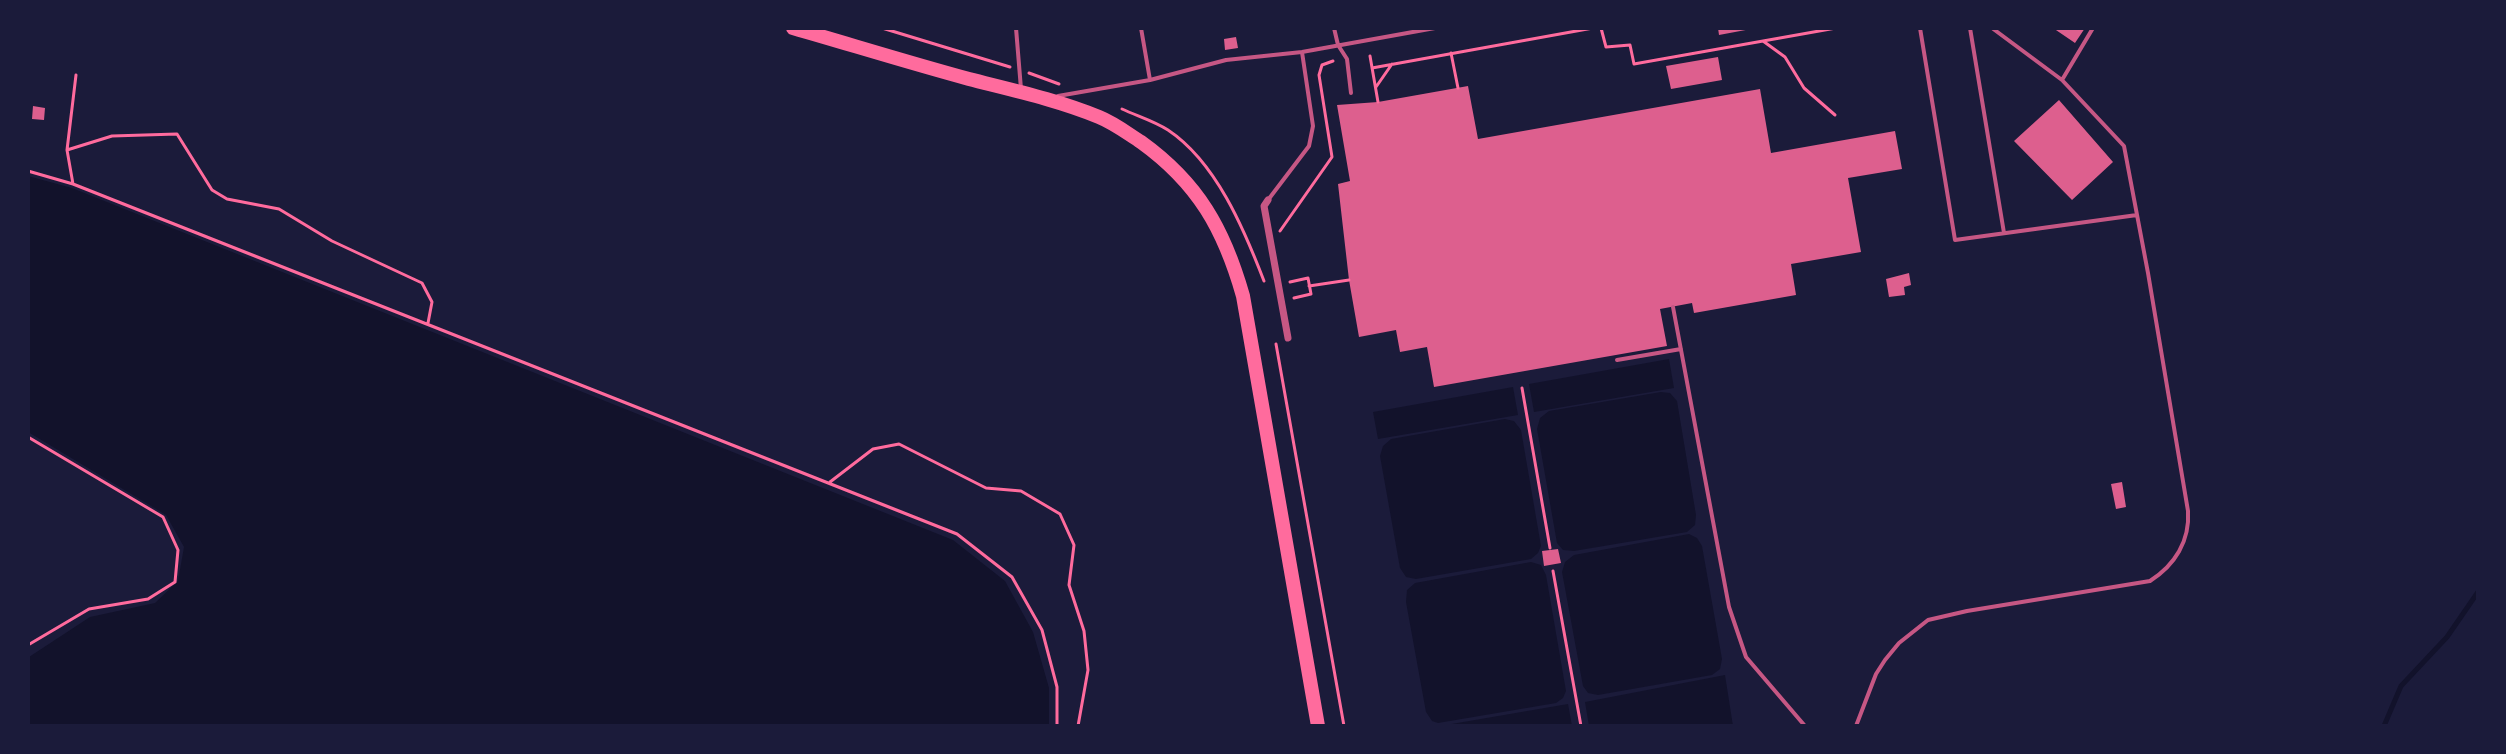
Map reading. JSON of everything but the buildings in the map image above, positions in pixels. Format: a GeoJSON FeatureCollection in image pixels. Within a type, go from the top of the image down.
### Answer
{"type":"FeatureCollection","features":[{"type":"Feature","properties":{"kind":"main road"},"geometry":{"type":"LineString","coordinates":[[793,28],[1099,117],[1122,129],[1164,159],[1189,183],[1221,233],[1243,296],[1318,726]]}},
{"type":"Feature","properties":{"kind":"street"},"geometry":{"type":"LineString","coordinates":[[1268,200],[1264,206],[1288,338]]}},
{"type":"Feature","properties":{"kind":"lane"},"geometry":{"type":"LineString","coordinates":[[1016,28],[1021,93]]}},
{"type":"Feature","properties":{"kind":"lane"},"geometry":{"type":"LineString","coordinates":[[1141,28],[1150,80]]}},
{"type":"Feature","properties":{"kind":"lane"},"geometry":{"type":"LineString","coordinates":[[1334,28],[1338,45],[1347,59],[1351,93]]}},
{"type":"Feature","properties":{"kind":"lane"},"geometry":{"type":"LineString","coordinates":[[1044,99],[1150,80],[1226,60],[1302,52],[1435,28]]}},
{"type":"Feature","properties":{"kind":"lane"},"geometry":{"type":"LineString","coordinates":[[1920,28],[1955,240],[2137,215]]}},
{"type":"Feature","properties":{"kind":"lane"},"geometry":{"type":"LineString","coordinates":[[1970,28],[2004,233]]}},
{"type":"Feature","properties":{"kind":"lane"},"geometry":{"type":"LineString","coordinates":[[1856,726],[1876,674],[1885,660],[1913,629],[1928,620],[2150,581],[2172,564],[2187,535],[2188,511],[2124,146],[2062,80],[1992,28]]}},
{"type":"Feature","properties":{"kind":"lane"},"geometry":{"type":"LineString","coordinates":[[2062,80],[2093,28]]}},
{"type":"Feature","properties":{"kind":"lane"},"geometry":{"type":"LineString","coordinates":[[1268,200],[1309,146],[1313,126],[1302,52]]}},
{"type":"Feature","properties":{"kind":"lane"},"geometry":{"type":"LineString","coordinates":[[1673,307],[1729,607],[1746,657],[1805,726]]}},
{"type":"Feature","properties":{"kind":"lane"},"geometry":{"type":"LineString","coordinates":[[1617,360],[1681,349]]}},
{"type":"Feature","properties":{"kind":"path"},"geometry":{"type":"LineString","coordinates":[[882,28],[1081,92]]}},
{"type":"Feature","properties":{"kind":"path"},"geometry":{"type":"LineString","coordinates":[[1372,68],[1593,28]]}},
{"type":"Feature","properties":{"kind":"path"},"geometry":{"type":"LineString","coordinates":[[1601,28],[1606,47],[1630,45],[1634,64],[1836,28]]}},
{"type":"Feature","properties":{"kind":"path"},"geometry":{"type":"LineString","coordinates":[[1763,41],[1785,57],[1804,88],[1835,115]]}},
{"type":"Feature","properties":{"kind":"path"},"geometry":{"type":"LineString","coordinates":[[1451,53],[1458,88]]}},
{"type":"Feature","properties":{"kind":"path"},"geometry":{"type":"LineString","coordinates":[[1370,56],[1378,102]]}},
{"type":"Feature","properties":{"kind":"path"},"geometry":{"type":"LineString","coordinates":[[1376,87],[1392,64]]}},
{"type":"Feature","properties":{"kind":"path"},"geometry":{"type":"LineString","coordinates":[[73,184],[67,150],[76,75]]}},
{"type":"Feature","properties":{"kind":"path"},"geometry":{"type":"LineString","coordinates":[[1119,108],[1168,130],[1189,148],[1228,200],[1266,286]]}},
{"type":"Feature","properties":{"kind":"path"},"geometry":{"type":"LineString","coordinates":[[67,150],[112,136],[177,134],[212,190],[227,199],[279,209],[332,241],[422,283],[432,302],[428,324]]}},
{"type":"Feature","properties":{"kind":"path"},"geometry":{"type":"LineString","coordinates":[[28,171],[73,184],[957,534],[1012,577],[1042,630],[1057,687],[1057,726]]}},
{"type":"Feature","properties":{"kind":"path"},"geometry":{"type":"LineString","coordinates":[[1279,284],[1308,278],[1311,294],[1281,300]]}},
{"type":"Feature","properties":{"kind":"path"},"geometry":{"type":"LineString","coordinates":[[1309,286],[1349,280]]}},
{"type":"Feature","properties":{"kind":"path"},"geometry":{"type":"LineString","coordinates":[[1274,334],[1344,726]]}},
{"type":"Feature","properties":{"kind":"path"},"geometry":{"type":"LineString","coordinates":[[1522,388],[1550,548]]}},
{"type":"Feature","properties":{"kind":"path"},"geometry":{"type":"LineString","coordinates":[[28,437],[163,517],[178,550],[175,582],[148,599],[89,609],[28,645]]}},
{"type":"Feature","properties":{"kind":"path"},"geometry":{"type":"LineString","coordinates":[[829,483],[873,449],[899,444],[986,488],[1021,491],[1060,514],[1074,545],[1069,585],[1084,631],[1088,670],[1078,726]]}},
{"type":"Feature","properties":{"kind":"path"},"geometry":{"type":"LineString","coordinates":[[1553,571],[1581,726]]}},
{"type":"Feature","properties":{"kind":"shaded area"},"geometry":{"type":"Polygon","coordinates":[[[28,176],[72,188],[953,540],[1005,581],[1033,632],[1049,688],[1049,726],[28,726],[29,657],[90,617],[155,603],[178,581],[184,547],[166,515],[28,432],[28,176]]]}},
{"type":"Feature","properties":{"kind":"shaded area"},"geometry":{"type":"Polygon","coordinates":[[[1669,359],[1674,388],[1534,412],[1529,384],[1669,359]]]}},
{"type":"Feature","properties":{"kind":"shaded area"},"geometry":{"type":"Polygon","coordinates":[[[1513,387],[1518,415],[1378,439],[1373,412],[1513,387]]]}},
{"type":"Feature","properties":{"kind":"shaded area"},"geometry":{"type":"Polygon","coordinates":[[[1670,393],[1677,401],[1696,515],[1695,525],[1687,532],[1574,551],[1563,550],[1557,543],[1537,429],[1540,418],[1549,411],[1670,393]]]}},
{"type":"Feature","properties":{"kind":"shaded area"},"geometry":{"type":"Polygon","coordinates":[[[1505,419],[1514,421],[1521,430],[1541,546],[1538,553],[1531,559],[1416,579],[1406,577],[1400,568],[1380,456],[1383,446],[1391,439],[1505,419]]]}},
{"type":"Feature","properties":{"kind":"shaded area"},"geometry":{"type":"Polygon","coordinates":[[[1689,534],[1697,538],[1702,546],[1722,659],[1720,669],[1712,675],[1598,695],[1588,693],[1583,686],[1562,572],[1565,562],[1574,555],[1689,534]]]}},
{"type":"Feature","properties":{"kind":"shaded area"},"geometry":{"type":"Polygon","coordinates":[[[1531,562],[1541,565],[1546,575],[1566,691],[1563,698],[1556,703],[1438,723],[1432,721],[1426,712],[1406,602],[1407,590],[1415,583],[1531,562]]]}},
{"type":"Feature","properties":{"kind":"shaded area"},"geometry":{"type":"Polygon","coordinates":[[[1725,675],[1733,726],[1589,726],[1585,702],[1725,675]]]}},
{"type":"Feature","properties":{"kind":"shaded area"},"geometry":{"type":"Polygon","coordinates":[[[1568,704],[1572,726],[1440,726],[1568,704]]]}},
{"type":"Feature","properties":{"kind":"waterway"},"geometry":{"type":"LineString","coordinates":[[2384,726],[2401,686],[2447,637],[2478,592]]}}]}
